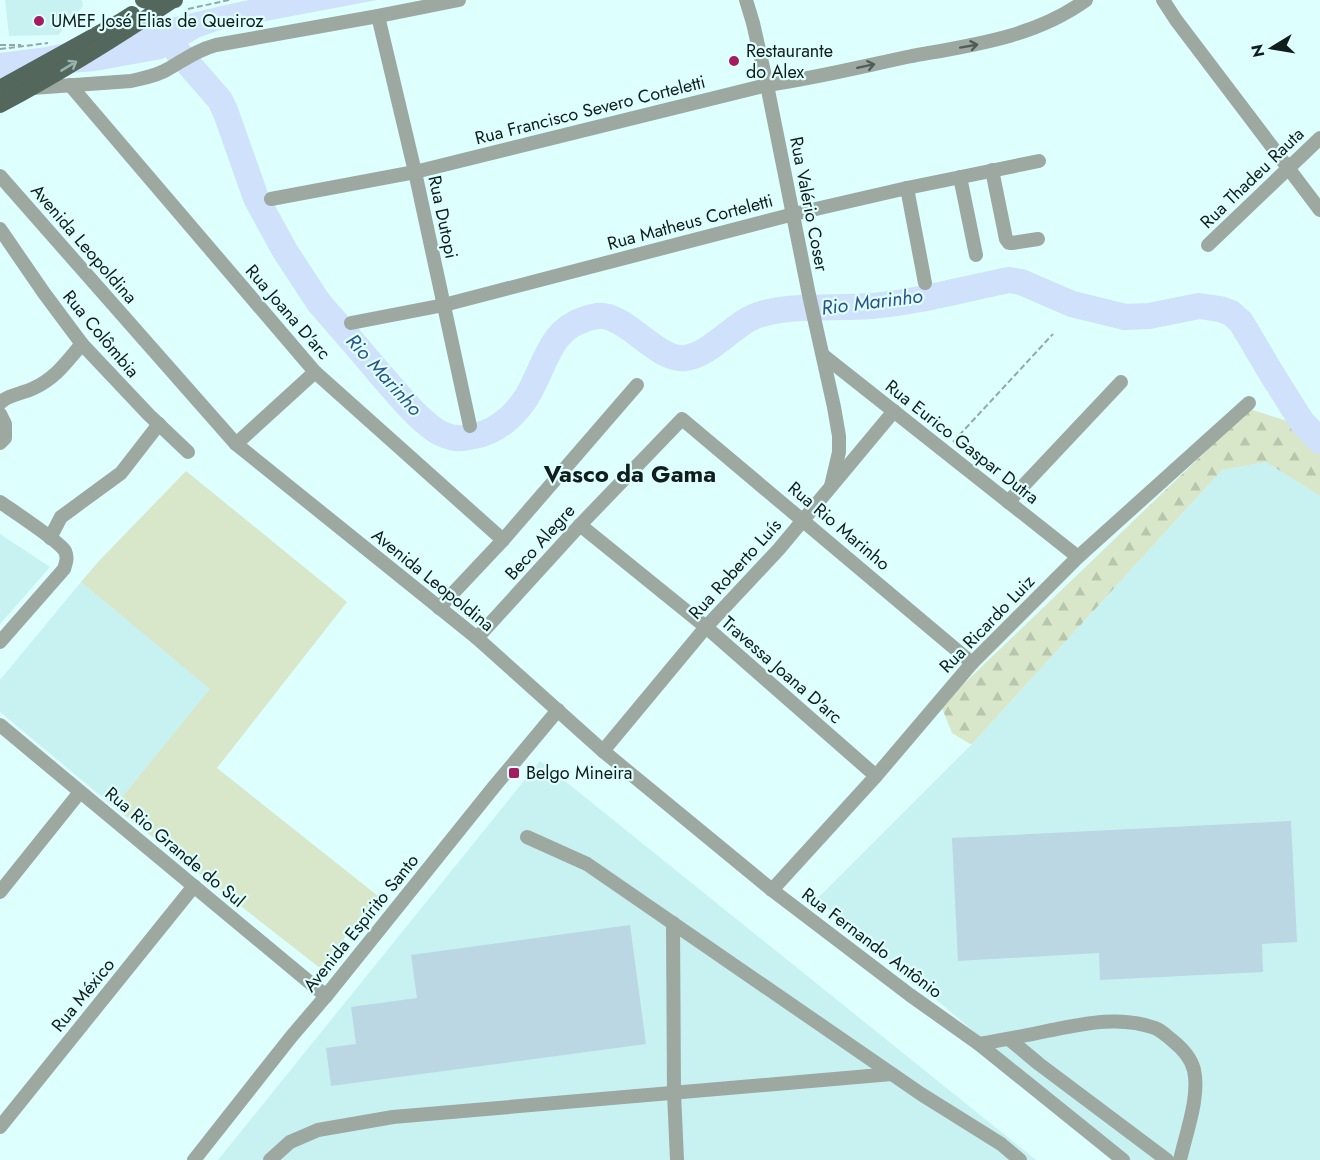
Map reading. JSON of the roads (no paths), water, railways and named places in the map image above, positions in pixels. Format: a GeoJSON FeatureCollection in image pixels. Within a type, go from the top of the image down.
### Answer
{"type":"FeatureCollection","features":[{"type":"Feature","properties":{"kind":"main road"},"geometry":{"type":"LineString","coordinates":[[143,0],[151,2],[174,0]]}},
{"type":"Feature","properties":{"kind":"main road"},"geometry":{"type":"LineString","coordinates":[[0,89],[121,21],[152,0]]}},
{"type":"Feature","properties":{"kind":"main road"},"geometry":{"type":"LineString","coordinates":[[0,105],[114,40],[174,0]]}},
{"type":"Feature","properties":{"kind":"street"},"geometry":{"type":"LineString","coordinates":[[0,89],[130,81],[157,74],[197,51],[216,45],[459,0]]}},
{"type":"Feature","properties":{"kind":"street","name":"Rua Valério Coser"},"geometry":{"type":"LineString","coordinates":[[747,0],[767,85],[839,436],[839,452],[831,486]]}},
{"type":"Feature","properties":{"kind":"street","name":"Rua Francisco Severo Corteletti"},"geometry":{"type":"LineString","coordinates":[[271,198],[415,172],[767,85],[992,41],[1019,34],[1049,22],[1073,10],[1086,0]]}},
{"type":"Feature","properties":{"kind":"street"},"geometry":{"type":"LineString","coordinates":[[1163,0],[1320,210]]}},
{"type":"Feature","properties":{"kind":"street","name":"Rua Dutopi"},"geometry":{"type":"LineString","coordinates":[[378,16],[415,172],[470,426]]}},
{"type":"Feature","properties":{"kind":"street","name":"Rua Joana D'arc"},"geometry":{"type":"LineString","coordinates":[[70,85],[315,372],[503,540]]}},
{"type":"Feature","properties":{"kind":"street","name":"Rua Thadeu Rauta"},"geometry":{"type":"LineString","coordinates":[[1208,245],[1320,138]]}},
{"type":"Feature","properties":{"kind":"street","name":"Rua Matheus Corteletti"},"geometry":{"type":"LineString","coordinates":[[351,322],[444,305],[794,214],[1039,161]]}},
{"type":"Feature","properties":{"kind":"street"},"geometry":{"type":"LineString","coordinates":[[992,170],[1006,239],[1009,243],[1038,239]]}},
{"type":"Feature","properties":{"kind":"street","name":"Avenida Leopoldina"},"geometry":{"type":"LineString","coordinates":[[0,176],[236,444],[477,638],[603,751]]}},
{"type":"Feature","properties":{"kind":"street"},"geometry":{"type":"LineString","coordinates":[[960,177],[976,255]]}},
{"type":"Feature","properties":{"kind":"street"},"geometry":{"type":"LineString","coordinates":[[907,188],[925,283]]}},
{"type":"Feature","properties":{"kind":"street","name":"Rua Colômbia"},"geometry":{"type":"LineString","coordinates":[[0,229],[82,344],[188,452]]}},
{"type":"Feature","properties":{"kind":"street"},"geometry":{"type":"LineString","coordinates":[[0,404],[6,398],[34,388],[56,376],[82,344]]}},
{"type":"Feature","properties":{"kind":"street","name":"Rua Eurico Gaspar Dutra"},"geometry":{"type":"LineString","coordinates":[[824,356],[1078,557]]}},
{"type":"Feature","properties":{"kind":"street"},"geometry":{"type":"LineString","coordinates":[[236,444],[315,372]]}},
{"type":"Feature","properties":{"kind":"street"},"geometry":{"type":"LineString","coordinates":[[1008,502],[1121,382]]}},
{"type":"Feature","properties":{"kind":"street"},"geometry":{"type":"LineString","coordinates":[[439,608],[503,540],[637,385]]}},
{"type":"Feature","properties":{"kind":"street","name":"Rua Ricardo Luiz"},"geometry":{"type":"LineString","coordinates":[[772,890],[876,776],[972,663],[1078,557],[1249,404]]}},
{"type":"Feature","properties":{"kind":"street","name":"Rua Roberto Luís"},"geometry":{"type":"LineString","coordinates":[[603,751],[706,627],[764,566],[894,411]]}},
{"type":"Feature","properties":{"kind":"street"},"geometry":{"type":"LineString","coordinates":[[0,414],[5,423],[5,438],[0,443]]}},
{"type":"Feature","properties":{"kind":"street","name":"Rua Rio Marinho"},"geometry":{"type":"LineString","coordinates":[[682,419],[972,663]]}},
{"type":"Feature","properties":{"kind":"street","name":"Beco Alegre"},"geometry":{"type":"LineString","coordinates":[[477,638],[580,525],[682,419]]}},
{"type":"Feature","properties":{"kind":"street"},"geometry":{"type":"LineString","coordinates":[[50,538],[61,517],[122,473],[159,424]]}},
{"type":"Feature","properties":{"kind":"street"},"geometry":{"type":"LineString","coordinates":[[0,502],[64,550],[67,560],[64,569],[0,642]]}},
{"type":"Feature","properties":{"kind":"street","name":"Travessa Joana D'arc"},"geometry":{"type":"LineString","coordinates":[[580,525],[706,627],[876,776]]}},
{"type":"Feature","properties":{"kind":"street","name":"Avenida Espírito Santo"},"geometry":{"type":"LineString","coordinates":[[194,1160],[291,1037],[558,710]]}},
{"type":"Feature","properties":{"kind":"street","name":"Rua Rio Grande do Sul"},"geometry":{"type":"LineString","coordinates":[[0,726],[326,996]]}},
{"type":"Feature","properties":{"kind":"street","name":"Rua Fernando Antônio"},"geometry":{"type":"LineString","coordinates":[[603,751],[772,890],[910,995],[979,1044],[1123,1160]]}},
{"type":"Feature","properties":{"kind":"street"},"geometry":{"type":"LineString","coordinates":[[0,892],[80,792]]}},
{"type":"Feature","properties":{"kind":"street"},"geometry":{"type":"LineString","coordinates":[[527,837],[587,864],[892,1074],[1001,1144],[1020,1160]]}},
{"type":"Feature","properties":{"kind":"street","name":"Rua México"},"geometry":{"type":"LineString","coordinates":[[0,1126],[194,886]]}},
{"type":"Feature","properties":{"kind":"street"},"geometry":{"type":"LineString","coordinates":[[673,923],[674,1093],[677,1160]]}},
{"type":"Feature","properties":{"kind":"street"},"geometry":{"type":"LineString","coordinates":[[979,1044],[1107,1021],[1132,1022],[1157,1029],[1179,1046],[1188,1056],[1194,1068],[1195,1094],[1180,1160]]}},
{"type":"Feature","properties":{"kind":"street"},"geometry":{"type":"LineString","coordinates":[[1009,1039],[1167,1160]]}},
{"type":"Feature","properties":{"kind":"street"},"geometry":{"type":"LineString","coordinates":[[270,1160],[290,1142],[318,1130],[393,1117],[892,1074]]}},
{"type":"Feature","properties":{"kind":"waterway","name":"Rio Marinho"},"geometry":{"type":"LineString","coordinates":[[171,44],[220,100],[256,198],[285,251],[319,303],[413,411],[435,430],[447,436],[453,438],[474,436],[503,423],[525,400],[558,337],[573,324],[597,316],[608,317],[619,322],[663,352],[674,357],[685,358],[704,351],[758,315],[784,309],[889,304],[1009,280],[1021,282],[1072,304],[1125,317],[1149,316],[1199,306],[1231,313],[1241,322],[1302,422],[1320,441]]}},
{"type":"Feature","properties":{"kind":"place","name":"UMEF José Elias de Queiroz"},"geometry":{"type":"Point","coordinates":[39,21]}},
{"type":"Feature","properties":{"kind":"place","name":"Restaurante do Alex"},"geometry":{"type":"Point","coordinates":[734,61]}},
{"type":"Feature","properties":{"kind":"place","name":"Belgo Mineira"},"geometry":{"type":"Point","coordinates":[514,773]}},
{"type":"Feature","properties":{"kind":"district","name":"Vasco da Gama"},"geometry":{"type":"Point","coordinates":[630,473]}}]}
